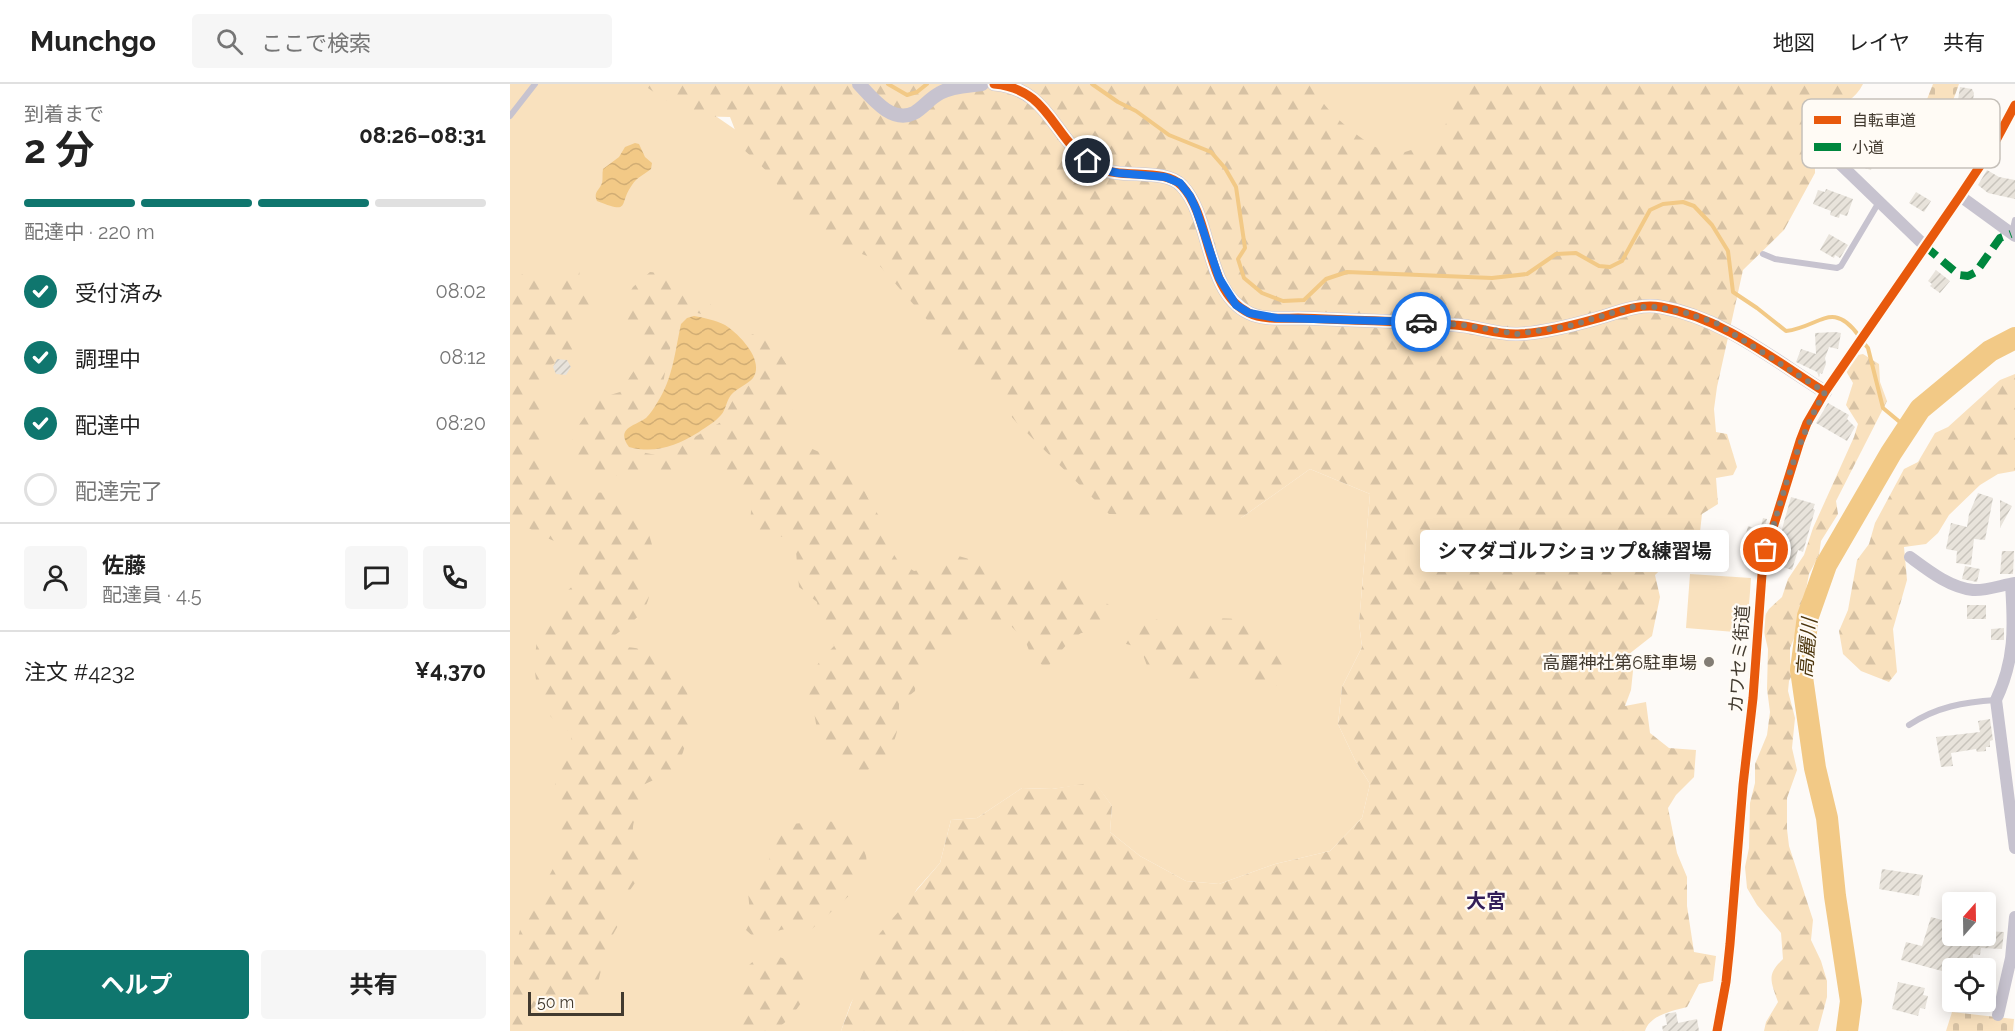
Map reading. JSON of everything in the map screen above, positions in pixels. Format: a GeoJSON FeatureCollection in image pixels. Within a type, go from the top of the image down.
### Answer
{"type":"FeatureCollection","features":[{"type":"Feature","properties":{"kind":"street"},"geometry":{"type":"LineString","coordinates":[[859,84],[880,105],[893,114],[902,116],[912,114],[946,90],[982,84]]}},
{"type":"Feature","properties":{"kind":"street"},"geometry":{"type":"LineString","coordinates":[[994,84],[1008,85],[1038,100],[1058,129],[1075,148],[1100,169],[1165,177],[1180,183],[1196,209],[1219,278],[1236,305],[1249,313],[1277,318],[1397,320],[1452,324],[1517,334],[1569,326],[1632,307],[1659,307],[1716,323],[1825,392]]}},
{"type":"Feature","properties":{"kind":"street","name":"カワセミ街道"},"geometry":{"type":"LineString","coordinates":[[2000,133],[2015,106]]}},
{"type":"Feature","properties":{"kind":"street"},"geometry":{"type":"LineString","coordinates":[[1844,168],[1925,246]]}},
{"type":"Feature","properties":{"kind":"street","name":"カワセミ街道"},"geometry":{"type":"LineString","coordinates":[[1717,1031],[1729,954],[1766,550],[1800,441],[1825,392],[1979,168]]}},
{"type":"Feature","properties":{"kind":"street"},"geometry":{"type":"LineString","coordinates":[[1960,196],[2013,235]]}},
{"type":"Feature","properties":{"kind":"street"},"geometry":{"type":"LineString","coordinates":[[1910,557],[1934,575],[1967,588],[1975,590],[2013,583],[2014,658],[2008,682],[1996,700],[2015,848]]}},
{"type":"Feature","properties":{"kind":"street"},"geometry":{"type":"LineString","coordinates":[[1998,1015],[2011,958],[2015,917]]}},
{"type":"Feature","properties":{"kind":"lane"},"geometry":{"type":"LineString","coordinates":[[510,116],[535,84]]}},
{"type":"Feature","properties":{"kind":"lane"},"geometry":{"type":"LineString","coordinates":[[1763,254],[1775,259],[1836,268],[1841,266],[1879,202]]}},
{"type":"Feature","properties":{"kind":"lane"},"geometry":{"type":"LineString","coordinates":[[2013,235],[2015,220]]}},
{"type":"Feature","properties":{"kind":"lane"},"geometry":{"type":"LineString","coordinates":[[1909,725],[1923,716],[1953,705],[1996,700]]}},
{"type":"Feature","properties":{"kind":"green space"},"geometry":{"type":"Polygon","coordinates":[[[510,84],[669,84],[749,139],[1241,518],[1310,469],[1370,494],[1359,623],[1362,647],[1342,687],[1338,724],[1355,760],[1370,784],[1362,818],[1330,851],[1275,864],[1219,884],[1186,881],[1140,856],[1110,832],[1112,806],[1095,783],[1052,789],[1022,788],[977,818],[951,820],[940,863],[917,889],[851,1003],[841,1031],[510,1031],[510,84]]]}},
{"type":"Feature","properties":{"kind":"green space"},"geometry":{"type":"Polygon","coordinates":[[[642,84],[1318,84],[1320,98],[1333,114],[1365,140],[1386,152],[1395,154],[1440,138],[1462,84],[1863,84],[1850,99],[1802,99],[1802,168],[1815,168],[1815,173],[1784,230],[1743,270],[1717,387],[1714,409],[1716,432],[1727,434],[1737,467],[1733,475],[1716,478],[1718,504],[1702,514],[1700,532],[1655,575],[1660,597],[1652,636],[1624,658],[1633,671],[1631,690],[1625,706],[1646,702],[1650,733],[1669,748],[1696,750],[1694,777],[1676,795],[1668,808],[1677,853],[1687,877],[1687,906],[1694,952],[1716,956],[1713,981],[1699,984],[1687,1007],[1657,1017],[1645,1031],[841,1031],[875,939],[940,863],[951,820],[977,818],[1022,788],[1052,789],[1095,782],[1112,806],[1110,832],[1140,856],[1186,881],[1219,884],[1275,864],[1330,851],[1362,818],[1370,784],[1355,760],[1338,724],[1342,687],[1362,647],[1359,623],[1370,494],[1310,469],[1241,518],[1109,514],[1017,423],[873,258],[820,239],[792,214],[773,177],[742,148],[730,117],[689,116],[642,84]]]}},
{"type":"Feature","properties":{"kind":"green space"},"geometry":{"type":"Polygon","coordinates":[[[1261,84],[1496,84],[1401,187],[1261,84]]]}},
{"type":"Feature","properties":{"kind":"green space"},"geometry":{"type":"Polygon","coordinates":[[[1933,84],[1959,84],[1954,99],[1927,99],[1933,84]]]}},
{"type":"Feature","properties":{"kind":"green space"},"geometry":{"type":"Polygon","coordinates":[[[533,267],[550,278],[565,275],[579,268],[580,283],[590,294],[590,309],[577,318],[572,327],[573,354],[549,366],[541,376],[542,395],[550,412],[541,432],[540,455],[557,473],[586,493],[616,492],[637,509],[648,531],[655,555],[642,571],[649,589],[646,605],[636,619],[608,640],[607,648],[640,649],[655,654],[673,665],[685,684],[689,711],[686,740],[679,762],[667,773],[641,786],[643,805],[633,826],[634,838],[644,859],[637,880],[626,896],[602,890],[600,898],[613,906],[619,924],[607,945],[596,991],[581,1013],[540,1002],[527,1013],[525,1031],[510,1031],[510,1007],[516,980],[513,956],[520,930],[556,863],[559,837],[555,783],[560,761],[572,747],[571,733],[558,724],[539,704],[534,664],[537,640],[564,594],[578,581],[581,562],[568,547],[538,534],[510,516],[510,285],[512,281],[533,267]]]}},
{"type":"Feature","properties":{"kind":"green space"},"geometry":{"type":"Polygon","coordinates":[[[650,272],[672,274],[692,295],[706,299],[712,306],[706,315],[693,312],[680,318],[668,355],[663,384],[650,408],[623,426],[620,443],[631,450],[656,455],[657,451],[677,447],[721,422],[734,398],[757,378],[759,366],[748,341],[752,334],[765,335],[773,343],[790,370],[793,414],[782,435],[786,446],[796,450],[810,448],[840,461],[855,473],[883,522],[881,534],[898,561],[914,571],[937,567],[948,553],[976,561],[990,575],[1018,581],[1050,577],[1072,580],[1109,605],[1114,622],[1099,632],[1081,633],[1067,644],[1046,669],[1030,653],[1025,640],[1010,625],[992,627],[969,618],[958,629],[947,647],[935,652],[930,661],[917,669],[915,691],[899,704],[896,737],[880,761],[861,774],[837,765],[820,747],[813,706],[802,688],[820,661],[834,646],[832,637],[820,620],[817,602],[799,587],[796,551],[785,537],[749,533],[752,501],[732,482],[718,457],[699,459],[670,471],[615,476],[589,468],[573,454],[572,435],[597,399],[620,392],[635,369],[640,349],[629,330],[622,306],[633,287],[650,272]]]}},
{"type":"Feature","properties":{"kind":"green space"},"geometry":{"type":"Polygon","coordinates":[[[1863,354],[1879,364],[1880,382],[1887,401],[1836,501],[1838,514],[1821,541],[1819,555],[1809,574],[1799,626],[1790,648],[1790,663],[1794,671],[1789,681],[1788,691],[1795,718],[1792,748],[1797,770],[1787,798],[1787,829],[1789,846],[1813,920],[1811,940],[1827,981],[1827,997],[1818,1031],[1764,1031],[1766,1022],[1778,1002],[1773,989],[1772,974],[1783,959],[1781,933],[1757,905],[1747,888],[1745,867],[1749,848],[1750,803],[1755,783],[1755,764],[1767,735],[1770,712],[1767,689],[1768,649],[1764,632],[1764,617],[1782,597],[1788,579],[1804,555],[1813,528],[1854,437],[1858,424],[1846,405],[1853,383],[1846,371],[1858,355],[1863,354]]]}},
{"type":"Feature","properties":{"kind":"green space"},"geometry":{"type":"Polygon","coordinates":[[[2015,374],[2015,471],[1998,474],[1980,485],[1949,515],[1938,533],[1926,544],[1904,547],[1907,580],[1893,629],[1897,672],[1889,682],[1861,671],[1843,654],[1839,631],[1848,610],[1857,560],[1869,544],[1875,523],[1904,469],[1918,462],[1935,433],[1948,427],[2000,380],[2015,374]]]}},
{"type":"Feature","properties":{"kind":"green space"},"geometry":{"type":"Polygon","coordinates":[[[1690,574],[1751,578],[1747,633],[1686,628],[1690,574]]]}},
{"type":"Feature","properties":{"kind":"green space"},"geometry":{"type":"Polygon","coordinates":[[[1145,617],[1185,626],[1209,618],[1243,619],[1274,643],[1285,665],[1287,682],[1259,688],[1247,672],[1230,668],[1218,675],[1202,678],[1182,678],[1170,667],[1149,670],[1139,649],[1122,643],[1120,636],[1124,629],[1145,617]]]}},
{"type":"Feature","properties":{"kind":"green space"},"geometry":{"type":"Polygon","coordinates":[[[821,821],[841,822],[859,842],[866,856],[866,867],[862,878],[847,898],[810,931],[782,930],[758,941],[746,930],[750,913],[748,892],[769,862],[773,840],[783,828],[792,824],[821,821]]]}},
{"type":"Feature","properties":{"kind":"green space"},"geometry":{"type":"Polygon","coordinates":[[[765,951],[809,969],[814,982],[795,1011],[776,1029],[735,1031],[736,1019],[743,999],[744,976],[749,965],[765,951]]]}},
{"type":"Feature","properties":{"kind":"green space"},"geometry":{"type":"Polygon","coordinates":[[[1952,1012],[2014,1019],[2013,1031],[1946,1031],[1952,1012]]]}},
{"type":"Feature","properties":{"kind":"water"},"geometry":{"type":"Polygon","coordinates":[[[635,143],[639,144],[645,157],[652,163],[651,169],[634,182],[620,207],[597,201],[596,193],[602,183],[603,169],[619,157],[625,147],[635,143]]]}},
{"type":"Feature","properties":{"kind":"water"},"geometry":{"type":"Polygon","coordinates":[[[694,316],[725,325],[743,341],[756,363],[753,378],[731,395],[719,418],[690,437],[674,445],[657,449],[629,447],[625,441],[625,432],[646,418],[657,403],[670,375],[681,324],[687,318],[694,316]]]}},
{"type":"Feature","properties":{"kind":"building"},"geometry":{"type":"Polygon","coordinates":[[[1960,87],[1972,89],[1973,99],[1958,99],[1960,87]]]}},
{"type":"Feature","properties":{"kind":"building"},"geometry":{"type":"Polygon","coordinates":[[[1987,170],[1999,177],[2015,180],[2015,199],[1988,193],[1978,185],[1987,170]]]}},
{"type":"Feature","properties":{"kind":"building"},"geometry":{"type":"Polygon","coordinates":[[[1826,189],[1853,199],[1847,216],[1840,214],[1839,218],[1830,215],[1831,211],[1813,204],[1818,190],[1825,192],[1826,189]]]}},
{"type":"Feature","properties":{"kind":"building"},"geometry":{"type":"Polygon","coordinates":[[[1916,192],[1931,201],[1924,212],[1909,203],[1916,192]]]}},
{"type":"Feature","properties":{"kind":"building"},"geometry":{"type":"Polygon","coordinates":[[[1829,234],[1848,245],[1840,258],[1835,255],[1834,258],[1820,250],[1829,234]]]}},
{"type":"Feature","properties":{"kind":"building"},"geometry":{"type":"Polygon","coordinates":[[[1936,270],[1950,281],[1940,293],[1930,286],[1932,284],[1928,281],[1936,270]]]}},
{"type":"Feature","properties":{"kind":"building"},"geometry":{"type":"Polygon","coordinates":[[[1815,333],[1841,333],[1838,349],[1829,347],[1825,358],[1826,364],[1819,377],[1817,372],[1796,362],[1801,349],[1816,354],[1815,333]]]}},
{"type":"Feature","properties":{"kind":"building"},"geometry":{"type":"Polygon","coordinates":[[[557,359],[567,360],[571,367],[566,375],[556,374],[553,367],[557,359]]]}},
{"type":"Feature","properties":{"kind":"building"},"geometry":{"type":"Polygon","coordinates":[[[1828,403],[1849,415],[1847,419],[1855,427],[1847,441],[1816,423],[1828,403]]]}},
{"type":"Feature","properties":{"kind":"building"},"geometry":{"type":"Polygon","coordinates":[[[1978,493],[1993,498],[1985,540],[1974,539],[1971,565],[1956,563],[1957,551],[1946,549],[1951,523],[1967,527],[1969,514],[1978,493]]]}},
{"type":"Feature","properties":{"kind":"building"},"geometry":{"type":"Polygon","coordinates":[[[1791,497],[1815,504],[1803,552],[1798,550],[1792,570],[1773,564],[1791,497]]]}},
{"type":"Feature","properties":{"kind":"building"},"geometry":{"type":"Polygon","coordinates":[[[2000,500],[2012,506],[2000,528],[2000,500]]]}},
{"type":"Feature","properties":{"kind":"building"},"geometry":{"type":"Polygon","coordinates":[[[1763,518],[1767,519],[1757,556],[1741,552],[1748,526],[1760,530],[1763,518]]]}},
{"type":"Feature","properties":{"kind":"building"},"geometry":{"type":"Polygon","coordinates":[[[2002,551],[2014,551],[2013,574],[2000,574],[2002,551]]]}},
{"type":"Feature","properties":{"kind":"building"},"geometry":{"type":"Polygon","coordinates":[[[1965,566],[1980,569],[1977,582],[1962,579],[1965,566]]]}},
{"type":"Feature","properties":{"kind":"building"},"geometry":{"type":"Polygon","coordinates":[[[1967,605],[1986,605],[1986,619],[1967,619],[1967,605]]]}},
{"type":"Feature","properties":{"kind":"building"},"geometry":{"type":"Polygon","coordinates":[[[2004,628],[2004,640],[1991,640],[1991,629],[2004,628]]]}},
{"type":"Feature","properties":{"kind":"building"},"geometry":{"type":"Polygon","coordinates":[[[1990,719],[1993,740],[1990,741],[1990,747],[1986,747],[1986,751],[1977,752],[1976,749],[1951,753],[1953,766],[1941,767],[1936,737],[1980,732],[1978,721],[1990,719]]]}},
{"type":"Feature","properties":{"kind":"building"},"geometry":{"type":"Polygon","coordinates":[[[1882,869],[1923,875],[1919,896],[1879,889],[1882,869]]]}},
{"type":"Feature","properties":{"kind":"building"},"geometry":{"type":"Polygon","coordinates":[[[1931,917],[1942,920],[1942,946],[1996,946],[1996,932],[2004,932],[2002,949],[1981,948],[1980,955],[1973,954],[1973,958],[1942,958],[1942,971],[1901,960],[1906,942],[1922,946],[1931,917]]]}},
{"type":"Feature","properties":{"kind":"building"},"geometry":{"type":"Polygon","coordinates":[[[1898,982],[1925,988],[1923,995],[1928,996],[1925,1009],[1920,1008],[1918,1016],[1892,1009],[1898,982]]]}},
{"type":"Feature","properties":{"kind":"building"},"geometry":{"type":"Polygon","coordinates":[[[1676,1012],[1678,1023],[1697,1019],[1699,1031],[1663,1031],[1662,1026],[1667,1025],[1665,1014],[1676,1012]]]}},
{"type":"Feature","properties":{"kind":"waterway"},"geometry":{"type":"LineString","coordinates":[[888,84],[907,95],[917,92],[927,84]]}},
{"type":"Feature","properties":{"kind":"waterway"},"geometry":{"type":"LineString","coordinates":[[1092,84],[1169,135],[1211,152],[1225,168],[1236,187],[1245,248],[1238,259],[1244,278],[1262,293],[1283,301],[1304,300],[1326,279],[1347,272],[1492,278],[1527,274],[1556,254],[1576,253],[1599,266],[1610,267],[1622,261],[1650,210],[1663,204],[1683,202],[1694,206],[1712,225],[1728,251],[1733,292],[1786,331],[1833,317],[1850,325],[1859,336]]}},
{"type":"Feature","properties":{"kind":"waterway","name":"高麗川"},"geometry":{"type":"LineString","coordinates":[[1847,1031],[1851,1001],[1835,896],[1827,818],[1815,768],[1801,670],[1808,616],[1826,565],[1891,453],[1920,409],[1990,351],[2015,338]]}},
{"type":"Feature","properties":{"kind":"waterway"},"geometry":{"type":"LineString","coordinates":[[1863,342],[1868,348],[1883,408],[1907,428]]}},
{"type":"Feature","properties":{"kind":"marked path"},"geometry":{"type":"LineString","coordinates":[[1925,246],[1959,275],[1968,276],[1976,272],[2000,238],[2011,234]]}},
{"type":"Feature","properties":{"kind":"cycle path"},"geometry":{"type":"LineString","coordinates":[[994,84],[1013,88],[1028,95],[1040,106],[1070,144],[1097,167],[1118,173],[1165,177],[1182,186],[1199,216],[1216,272],[1224,289],[1235,303],[1254,315],[1273,318],[1455,325],[1518,334],[1566,327],[1635,307],[1661,307],[1684,312],[1727,330],[1825,392]]}},
{"type":"Feature","properties":{"kind":"cycle path"},"geometry":{"type":"LineString","coordinates":[[2000,133],[2015,105]]}},
{"type":"Feature","properties":{"kind":"cycle path"},"geometry":{"type":"LineString","coordinates":[[1717,1031],[1730,944],[1766,550],[1807,423],[1825,392],[1979,168]]}},
{"type":"Feature","properties":{"kind":"way so far"},"geometry":{"type":"LineString","coordinates":[[1421,322],[1462,325],[1493,332],[1517,334],[1569,326],[1632,307],[1659,307],[1716,323],[1825,392],[1800,441],[1766,550]]}},
{"type":"Feature","properties":{"kind":"place","name":"シマダゴルフショップ&練習場"},"geometry":{"type":"Point","coordinates":[1766,550]}},
{"type":"Feature","properties":{"kind":"place","name":"高麗神社第6駐車場"},"geometry":{"type":"Point","coordinates":[1709,662]}},
{"type":"Feature","properties":{"kind":"district","name":"大宮"},"geometry":{"type":"Point","coordinates":[1486,901]}},
{"type":"Feature","properties":{"kind":"route"},"geometry":{"type":"LineString","coordinates":[[1088,161],[1100,169],[1165,177],[1180,183],[1196,209],[1219,278],[1236,305],[1249,313],[1277,318],[1421,322]]}}]}
